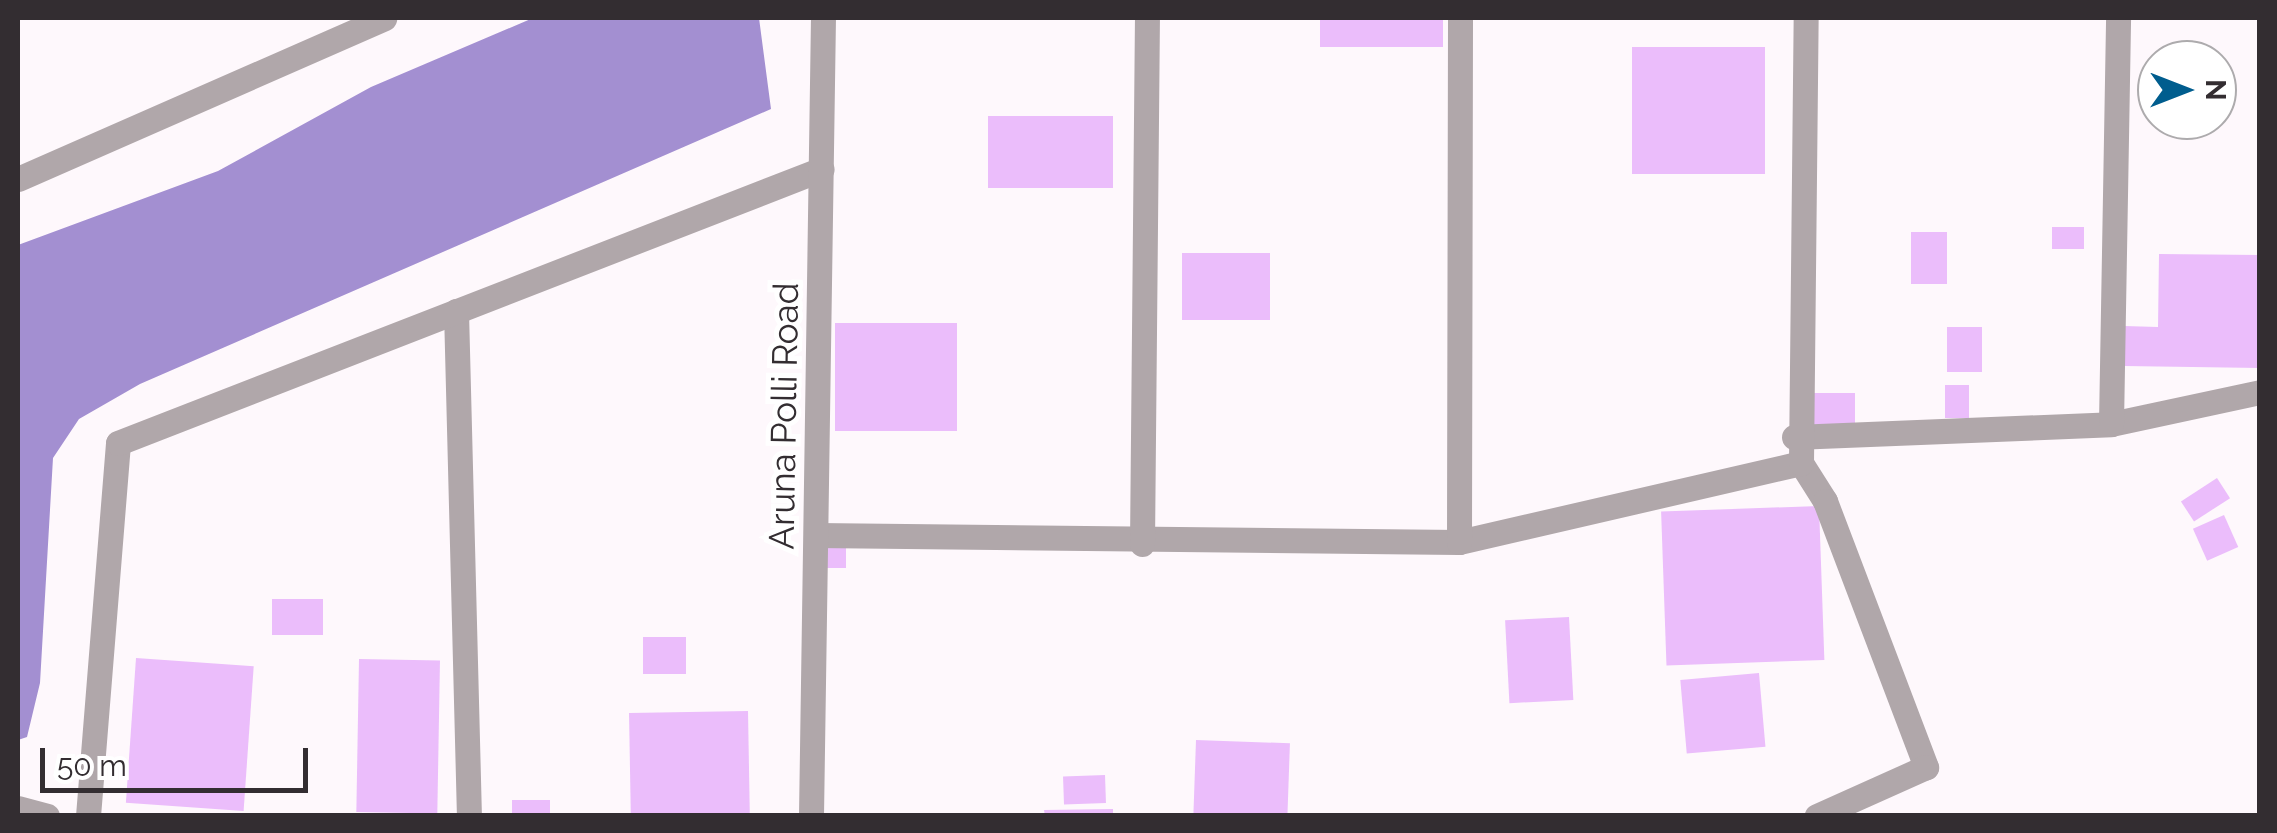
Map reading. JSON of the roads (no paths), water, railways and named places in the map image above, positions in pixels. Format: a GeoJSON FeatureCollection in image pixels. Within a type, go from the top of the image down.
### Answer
{"type":"FeatureCollection","features":[{"type":"Feature","properties":{"kind":"street"},"geometry":{"type":"LineString","coordinates":[[18,180],[384,18]]}},
{"type":"Feature","properties":{"kind":"street","name":"Aruna Polli Road"},"geometry":{"type":"LineString","coordinates":[[812,816],[823,18]]}},
{"type":"Feature","properties":{"kind":"street"},"geometry":{"type":"LineString","coordinates":[[1142,544],[1147,18]]}},
{"type":"Feature","properties":{"kind":"street"},"geometry":{"type":"LineString","coordinates":[[1459,542],[1460,18]]}},
{"type":"Feature","properties":{"kind":"street"},"geometry":{"type":"LineString","coordinates":[[1806,18],[1794,437],[1801,463],[1825,501],[1926,767],[1818,816]]}},
{"type":"Feature","properties":{"kind":"street"},"geometry":{"type":"LineString","coordinates":[[2111,424],[2118,18]]}},
{"type":"Feature","properties":{"kind":"street"},"geometry":{"type":"LineString","coordinates":[[88,816],[118,443],[822,169]]}},
{"type":"Feature","properties":{"kind":"street"},"geometry":{"type":"LineString","coordinates":[[456,311],[469,816]]}},
{"type":"Feature","properties":{"kind":"street"},"geometry":{"type":"LineString","coordinates":[[1794,437],[2111,424],[2260,392]]}},
{"type":"Feature","properties":{"kind":"street"},"geometry":{"type":"LineString","coordinates":[[816,535],[1142,544],[1459,542],[1801,463]]}},
{"type":"Feature","properties":{"kind":"street"},"geometry":{"type":"LineString","coordinates":[[18,808],[47,816]]}}]}
